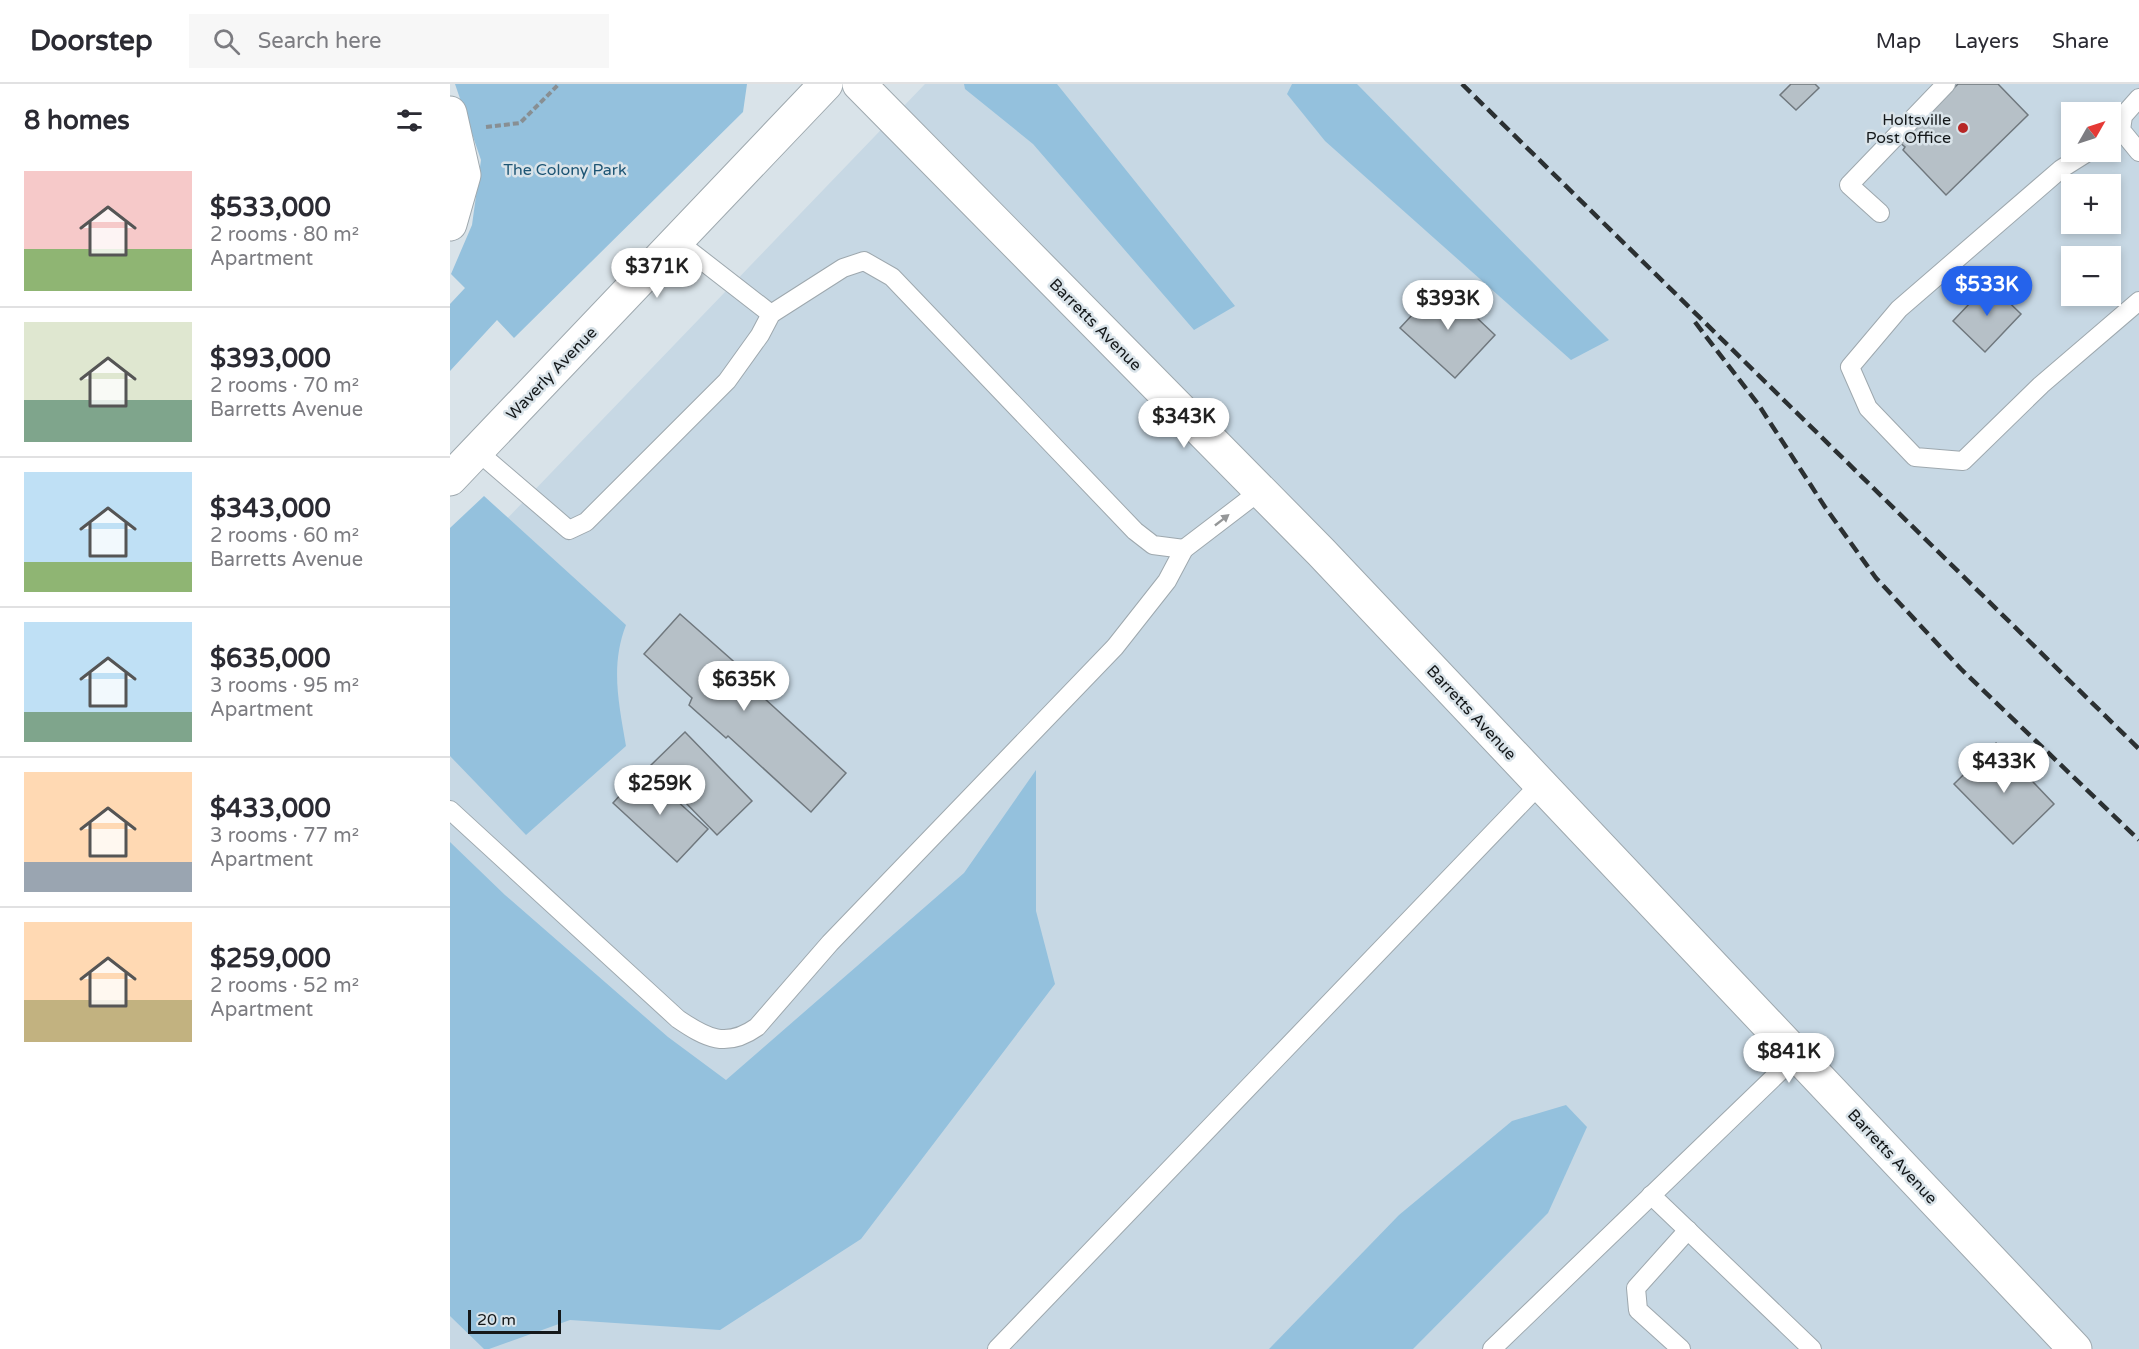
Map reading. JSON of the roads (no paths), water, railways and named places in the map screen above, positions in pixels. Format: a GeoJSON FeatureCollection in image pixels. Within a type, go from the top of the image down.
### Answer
{"type":"FeatureCollection","features":[{"type":"Feature","properties":{"kind":"street","name":"Waverly Avenue"},"geometry":{"type":"LineString","coordinates":[[450,479],[826,84]]}},
{"type":"Feature","properties":{"kind":"street","name":"Barretts Avenue"},"geometry":{"type":"LineString","coordinates":[[859,84],[1260,491],[2075,1349]]}},
{"type":"Feature","properties":{"kind":"street"},"geometry":{"type":"LineString","coordinates":[[450,224],[464,175],[452,121]]}},
{"type":"Feature","properties":{"kind":"lane"},"geometry":{"type":"LineString","coordinates":[[1880,213],[1849,185],[1946,84]]}},
{"type":"Feature","properties":{"kind":"lane"},"geometry":{"type":"LineString","coordinates":[[2121,121],[2139,98]]}},
{"type":"Feature","properties":{"kind":"lane"},"geometry":{"type":"LineString","coordinates":[[2121,138],[2139,152]]}},
{"type":"Feature","properties":{"kind":"lane"},"geometry":{"type":"LineString","coordinates":[[2072,162],[2061,169],[1899,309],[1850,367],[1868,408],[1915,457],[1963,461],[2041,385],[2139,301]]}},
{"type":"Feature","properties":{"kind":"lane"},"geometry":{"type":"LineString","coordinates":[[677,240],[771,314]]}},
{"type":"Feature","properties":{"kind":"lane"},"geometry":{"type":"LineString","coordinates":[[477,451],[568,530],[586,522],[727,381],[760,335],[771,314],[843,268],[864,261],[892,277],[1135,531],[1153,545],[1184,549]]}},
{"type":"Feature","properties":{"kind":"lane"},"geometry":{"type":"LineString","coordinates":[[450,810],[678,1019],[700,1034],[722,1040],[743,1037],[757,1027],[830,944],[1115,647],[1167,581],[1184,549],[1260,491]]}},
{"type":"Feature","properties":{"kind":"lane"},"geometry":{"type":"LineString","coordinates":[[997,1349],[1540,784]]}},
{"type":"Feature","properties":{"kind":"lane"},"geometry":{"type":"LineString","coordinates":[[1492,1349],[1797,1055]]}},
{"type":"Feature","properties":{"kind":"lane"},"geometry":{"type":"LineString","coordinates":[[1651,1195],[1812,1349]]}},
{"type":"Feature","properties":{"kind":"lane"},"geometry":{"type":"LineString","coordinates":[[1681,1349],[1638,1310],[1636,1288],[1688,1230]]}},
{"type":"Feature","properties":{"kind":"railway"},"geometry":{"type":"LineString","coordinates":[[1462,84],[2139,749]]}},
{"type":"Feature","properties":{"kind":"railway"},"geometry":{"type":"LineString","coordinates":[[1695,322],[1758,404],[1825,507],[1876,578],[1961,669],[2139,840]]}},
{"type":"Feature","properties":{"kind":"place","name":"Holtsville Post Office"},"geometry":{"type":"Point","coordinates":[1963,128]}},
{"type":"Feature","properties":{"kind":"park label","name":"The Colony Park"},"geometry":{"type":"Point","coordinates":[565,169]}}]}
